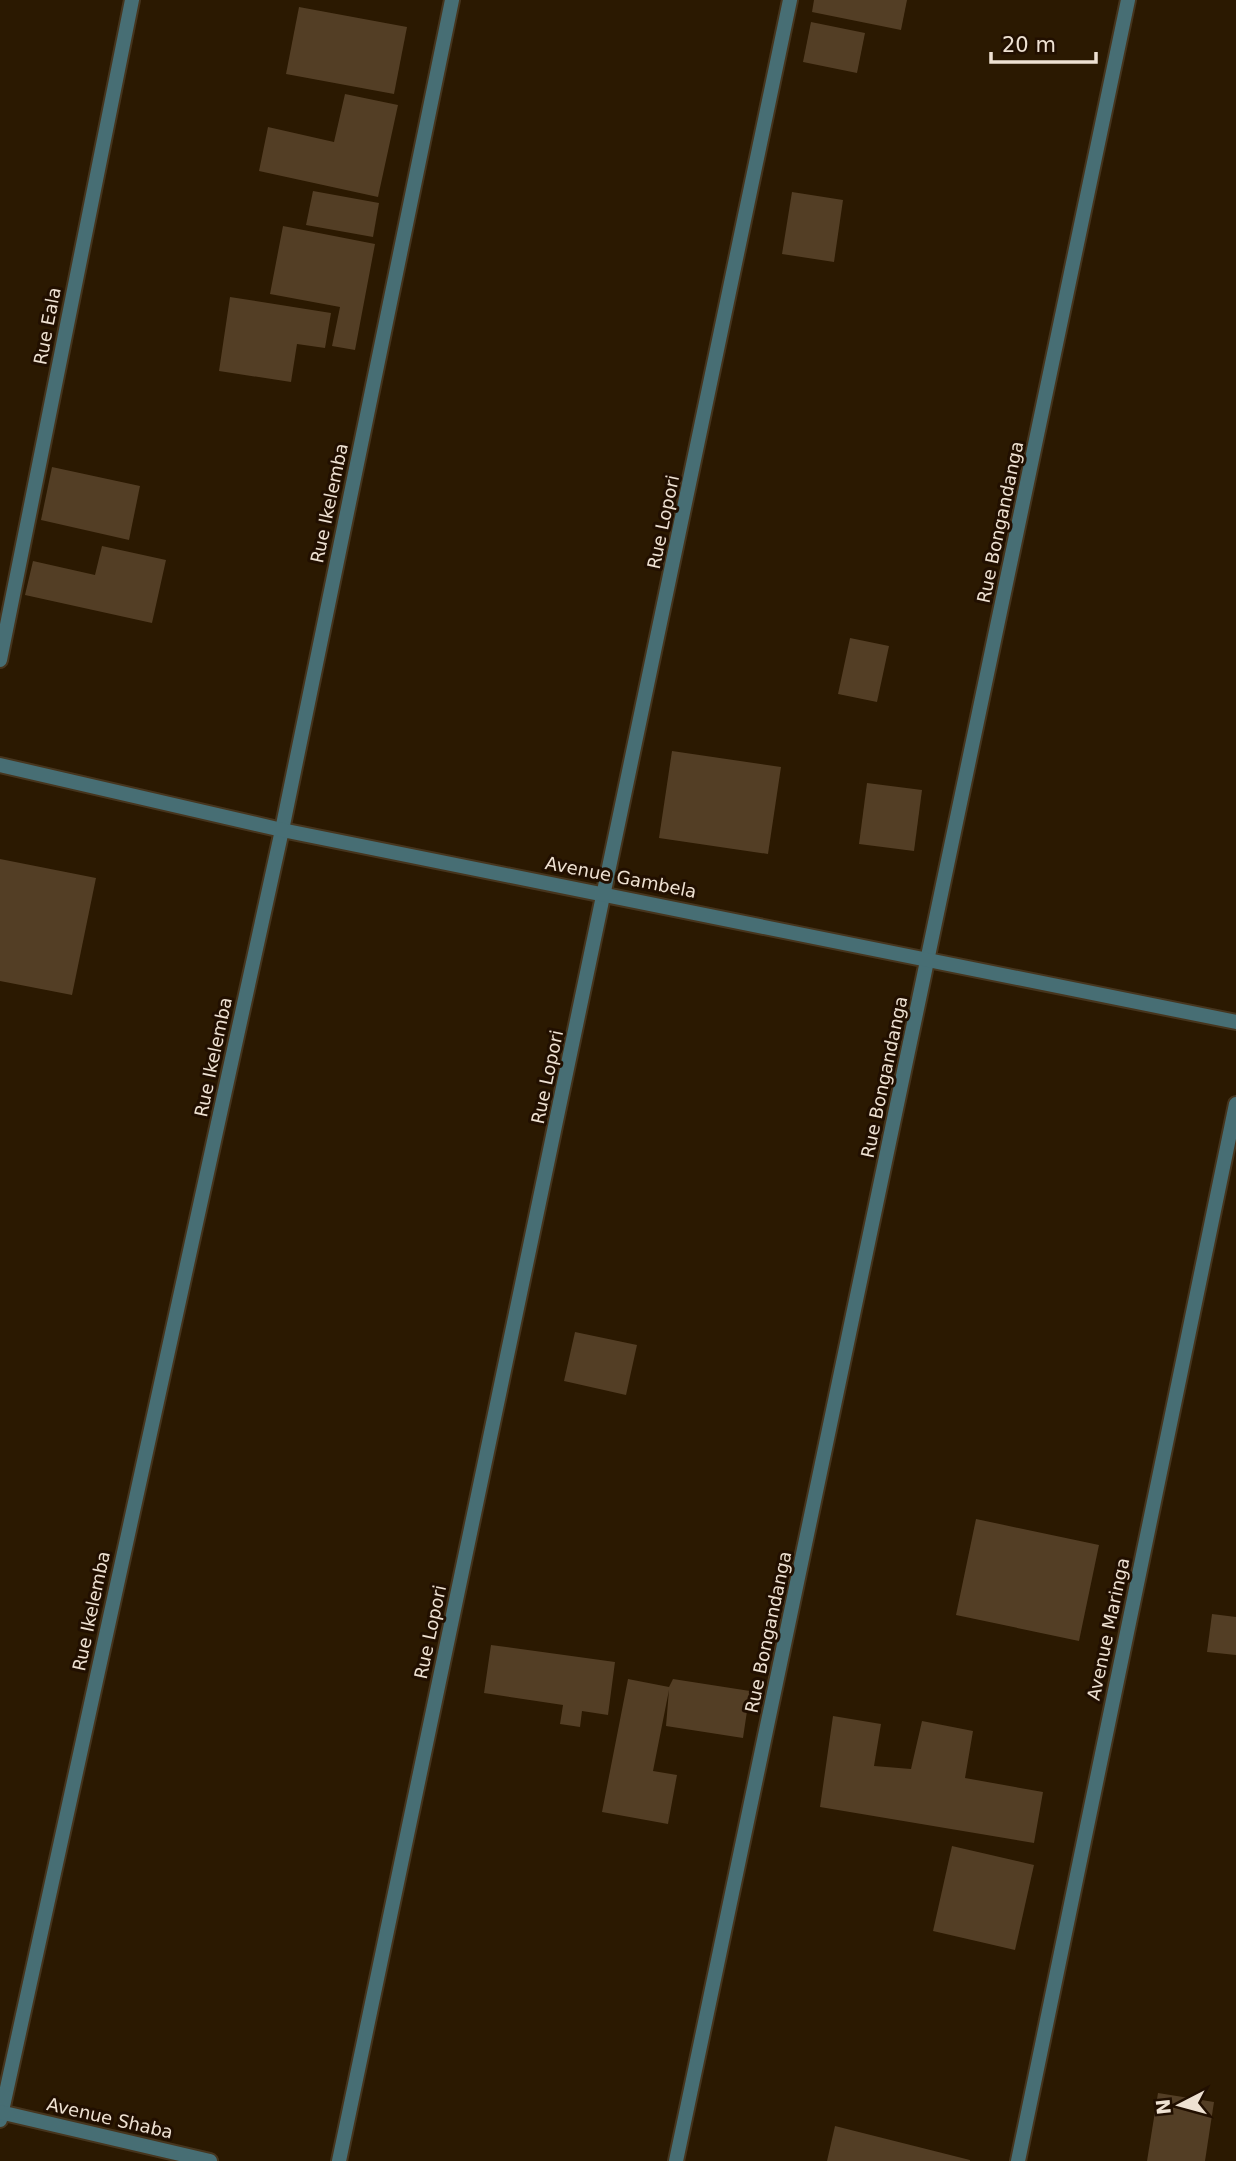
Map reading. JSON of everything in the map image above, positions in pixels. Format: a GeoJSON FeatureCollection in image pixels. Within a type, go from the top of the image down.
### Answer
{"type":"FeatureCollection","features":[{"type":"Feature","properties":{"kind":"street","name":"Rue Eala"},"geometry":{"type":"LineString","coordinates":[[0,660],[132,0]]}},
{"type":"Feature","properties":{"kind":"street","name":"Rue Ikelemba"},"geometry":{"type":"LineString","coordinates":[[1,2115],[282,830],[452,0]]}},
{"type":"Feature","properties":{"kind":"street","name":"Rue Lopori"},"geometry":{"type":"LineString","coordinates":[[339,2161],[606,893],[790,0]]}},
{"type":"Feature","properties":{"kind":"street","name":"Rue Bongandanga"},"geometry":{"type":"LineString","coordinates":[[676,2161],[1128,0]]}},
{"type":"Feature","properties":{"kind":"street","name":"Avenue Gambela"},"geometry":{"type":"LineString","coordinates":[[0,765],[282,830],[606,893],[1236,1022]]}},
{"type":"Feature","properties":{"kind":"street","name":"Avenue Maringa"},"geometry":{"type":"LineString","coordinates":[[1018,2161],[1236,1104]]}},
{"type":"Feature","properties":{"kind":"street","name":"Avenue Shaba"},"geometry":{"type":"LineString","coordinates":[[1,2115],[210,2161]]}},
{"type":"Feature","properties":{"kind":"building"},"geometry":{"type":"Polygon","coordinates":[[[814,0],[907,0],[901,30],[812,12],[814,0]]]}},
{"type":"Feature","properties":{"kind":"building"},"geometry":{"type":"Polygon","coordinates":[[[299,7],[407,27],[394,94],[286,74],[299,7]]]}},
{"type":"Feature","properties":{"kind":"building"},"geometry":{"type":"Polygon","coordinates":[[[811,22],[865,33],[857,73],[803,62],[811,22]]]}},
{"type":"Feature","properties":{"kind":"building"},"geometry":{"type":"Polygon","coordinates":[[[345,94],[398,105],[378,197],[259,171],[268,127],[334,142],[345,94]]]}},
{"type":"Feature","properties":{"kind":"building"},"geometry":{"type":"Polygon","coordinates":[[[313,191],[379,203],[373,237],[306,225],[313,191]]]}},
{"type":"Feature","properties":{"kind":"building"},"geometry":{"type":"Polygon","coordinates":[[[792,192],[843,200],[834,262],[782,254],[792,192]]]}},
{"type":"Feature","properties":{"kind":"building"},"geometry":{"type":"Polygon","coordinates":[[[283,226],[375,244],[355,350],[332,346],[340,307],[270,294],[283,226]]]}},
{"type":"Feature","properties":{"kind":"building"},"geometry":{"type":"Polygon","coordinates":[[[230,297],[331,313],[325,348],[297,344],[291,382],[219,371],[230,297]]]}},
{"type":"Feature","properties":{"kind":"building"},"geometry":{"type":"Polygon","coordinates":[[[52,467],[140,486],[129,540],[41,520],[52,467]]]}},
{"type":"Feature","properties":{"kind":"building"},"geometry":{"type":"Polygon","coordinates":[[[102,546],[166,560],[152,623],[25,595],[33,561],[95,575],[102,546]]]}},
{"type":"Feature","properties":{"kind":"building"},"geometry":{"type":"Polygon","coordinates":[[[850,638],[889,646],[877,702],[838,694],[850,638]]]}},
{"type":"Feature","properties":{"kind":"building"},"geometry":{"type":"Polygon","coordinates":[[[672,751],[781,767],[768,854],[659,838],[672,751]]]}},
{"type":"Feature","properties":{"kind":"building"},"geometry":{"type":"Polygon","coordinates":[[[867,783],[922,790],[914,851],[859,844],[867,783]]]}},
{"type":"Feature","properties":{"kind":"building"},"geometry":{"type":"Polygon","coordinates":[[[0,859],[96,878],[72,995],[0,981],[0,859]]]}},
{"type":"Feature","properties":{"kind":"building"},"geometry":{"type":"Polygon","coordinates":[[[575,1332],[637,1345],[626,1395],[564,1381],[575,1332]]]}},
{"type":"Feature","properties":{"kind":"building"},"geometry":{"type":"Polygon","coordinates":[[[976,1519],[1099,1545],[1079,1641],[956,1615],[976,1519]]]}},
{"type":"Feature","properties":{"kind":"building"},"geometry":{"type":"Polygon","coordinates":[[[1212,1614],[1236,1617],[1236,1655],[1207,1652],[1212,1614]]]}},
{"type":"Feature","properties":{"kind":"building"},"geometry":{"type":"Polygon","coordinates":[[[491,1645],[615,1662],[608,1715],[582,1711],[580,1727],[560,1724],[563,1705],[484,1693],[491,1645]]]}},
{"type":"Feature","properties":{"kind":"building"},"geometry":{"type":"Polygon","coordinates":[[[628,1679],[669,1687],[673,1679],[750,1691],[743,1738],[666,1726],[669,1690],[653,1771],[677,1775],[668,1824],[602,1812],[628,1679]]]}},
{"type":"Feature","properties":{"kind":"building"},"geometry":{"type":"Polygon","coordinates":[[[833,1716],[881,1724],[874,1766],[911,1769],[922,1721],[973,1731],[965,1778],[1043,1792],[1034,1843],[820,1807],[833,1716]]]}},
{"type":"Feature","properties":{"kind":"building"},"geometry":{"type":"Polygon","coordinates":[[[952,1846],[1034,1865],[1015,1950],[933,1931],[952,1846]]]}},
{"type":"Feature","properties":{"kind":"building"},"geometry":{"type":"Polygon","coordinates":[[[1158,2093],[1214,2102],[1205,2161],[1147,2161],[1158,2093]]]}},
{"type":"Feature","properties":{"kind":"building"},"geometry":{"type":"Polygon","coordinates":[[[835,2126],[970,2160],[970,2161],[827,2161],[835,2126]]]}}]}
